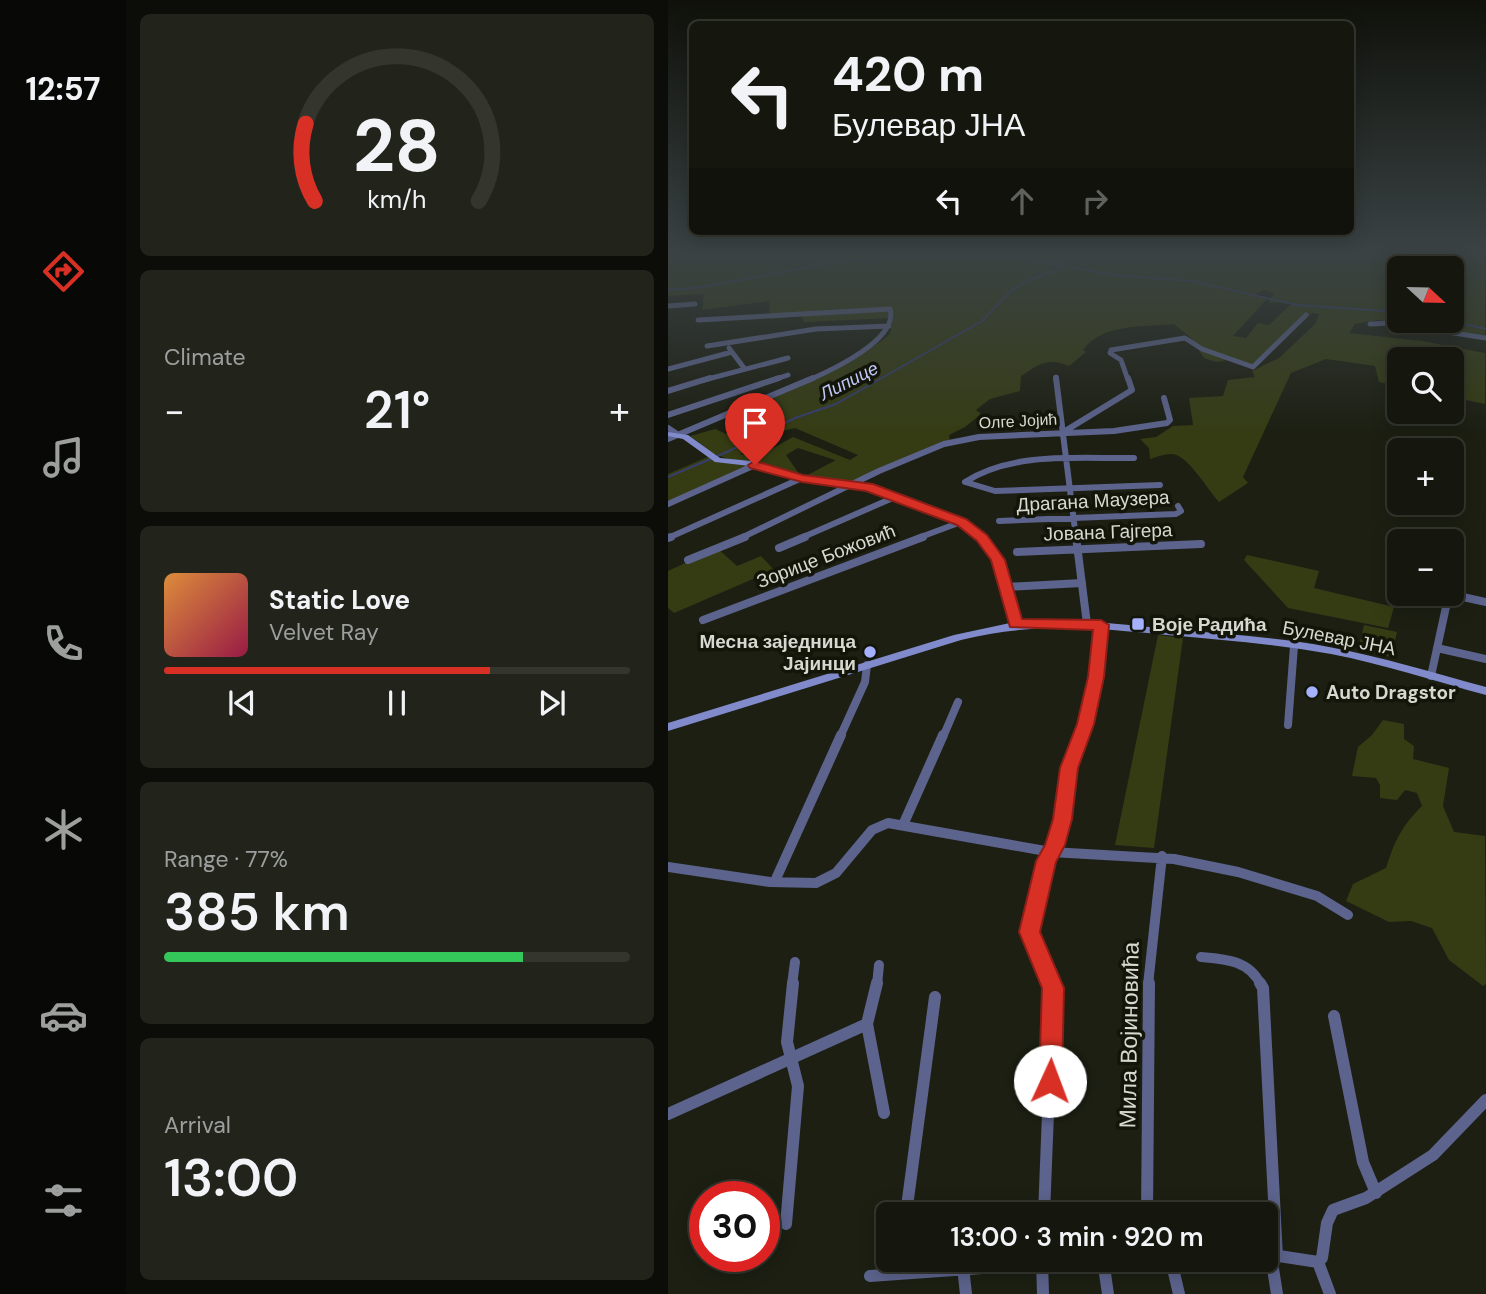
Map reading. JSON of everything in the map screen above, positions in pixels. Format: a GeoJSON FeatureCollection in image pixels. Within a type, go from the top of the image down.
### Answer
{"type":"FeatureCollection","features":[{"type":"Feature","properties":{"kind":"main road"},"geometry":{"type":"LineString","coordinates":[[671,436],[691,441],[714,458],[755,465],[802,478],[852,484],[896,497],[961,522],[976,532],[994,552],[1001,565],[1015,624]]}},
{"type":"Feature","properties":{"kind":"main road","name":"Булевар ЈНА"},"geometry":{"type":"LineString","coordinates":[[668,727],[983,630],[1015,624],[1101,625],[1294,646],[1352,655],[1485,691]]}},
{"type":"Feature","properties":{"kind":"street"},"geometry":{"type":"LineString","coordinates":[[698,320],[809,312]]}},
{"type":"Feature","properties":{"kind":"street"},"geometry":{"type":"LineString","coordinates":[[668,428],[671,436],[835,369],[876,341],[889,326],[891,312]]}},
{"type":"Feature","properties":{"kind":"street"},"geometry":{"type":"LineString","coordinates":[[1062,432],[1132,390],[1121,360],[1110,353],[1111,350],[1185,338],[1202,349],[1253,367],[1306,316]]}},
{"type":"Feature","properties":{"kind":"street"},"geometry":{"type":"LineString","coordinates":[[1370,324],[1391,323],[1485,338]]}},
{"type":"Feature","properties":{"kind":"street"},"geometry":{"type":"LineString","coordinates":[[707,346],[837,327],[889,326]]}},
{"type":"Feature","properties":{"kind":"street"},"geometry":{"type":"LineString","coordinates":[[726,343],[744,368]]}},
{"type":"Feature","properties":{"kind":"street"},"geometry":{"type":"LineString","coordinates":[[668,369],[732,352]]}},
{"type":"Feature","properties":{"kind":"street"},"geometry":{"type":"LineString","coordinates":[[668,391],[788,358]]}},
{"type":"Feature","properties":{"kind":"street"},"geometry":{"type":"LineString","coordinates":[[668,415],[788,374]]}},
{"type":"Feature","properties":{"kind":"street"},"geometry":{"type":"LineString","coordinates":[[1056,377],[1087,624]]}},
{"type":"Feature","properties":{"kind":"street","name":"Олге Јојић"},"geometry":{"type":"LineString","coordinates":[[688,560],[768,527],[923,451],[956,440],[1114,431],[1167,423],[1170,420],[1164,398]]}},
{"type":"Feature","properties":{"kind":"street"},"geometry":{"type":"LineString","coordinates":[[1134,458],[1002,465],[966,480],[969,485],[990,490],[1160,485]]}},
{"type":"Feature","properties":{"kind":"street"},"geometry":{"type":"LineString","coordinates":[[668,504],[755,465]]}},
{"type":"Feature","properties":{"kind":"street"},"geometry":{"type":"LineString","coordinates":[[668,538],[802,478]]}},
{"type":"Feature","properties":{"kind":"street"},"geometry":{"type":"LineString","coordinates":[[779,548],[896,497]]}},
{"type":"Feature","properties":{"kind":"street","name":"Драгана Маузера"},"geometry":{"type":"LineString","coordinates":[[999,521],[1176,513],[1181,511],[1178,506]]}},
{"type":"Feature","properties":{"kind":"street","name":"Зорице Божовић"},"geometry":{"type":"LineString","coordinates":[[702,620],[961,522]]}},
{"type":"Feature","properties":{"kind":"street","name":"Јована Гајгера"},"geometry":{"type":"LineString","coordinates":[[1017,552],[1201,544]]}},
{"type":"Feature","properties":{"kind":"street"},"geometry":{"type":"LineString","coordinates":[[1006,587],[1082,583]]}},
{"type":"Feature","properties":{"kind":"street"},"geometry":{"type":"LineString","coordinates":[[1464,597],[1485,602]]}},
{"type":"Feature","properties":{"kind":"street"},"geometry":{"type":"LineString","coordinates":[[1431,676],[1445,606]]}},
{"type":"Feature","properties":{"kind":"street"},"geometry":{"type":"LineString","coordinates":[[1044,1202],[1053,988],[1030,932],[1046,861],[1062,819],[1069,768],[1086,724],[1101,625]]}},
{"type":"Feature","properties":{"kind":"street"},"geometry":{"type":"LineString","coordinates":[[1288,725],[1294,646]]}},
{"type":"Feature","properties":{"kind":"street"},"geometry":{"type":"LineString","coordinates":[[1437,648],[1485,659]]}},
{"type":"Feature","properties":{"kind":"street"},"geometry":{"type":"LineString","coordinates":[[775,881],[861,693],[868,672],[867,665]]}},
{"type":"Feature","properties":{"kind":"street"},"geometry":{"type":"LineString","coordinates":[[903,825],[958,702]]}},
{"type":"Feature","properties":{"kind":"street"},"geometry":{"type":"LineString","coordinates":[[668,867],[684,871],[708,871],[741,879],[820,882],[843,868],[876,825],[903,825],[1051,852],[1162,856],[1238,872],[1306,892],[1331,902],[1348,915]]}},
{"type":"Feature","properties":{"kind":"street","name":"Мила Војиновића"},"geometry":{"type":"LineString","coordinates":[[1147,1202],[1148,989],[1162,856]]}},
{"type":"Feature","properties":{"kind":"street"},"geometry":{"type":"LineString","coordinates":[[1201,957],[1242,962],[1255,972],[1263,988],[1269,1202]]}},
{"type":"Feature","properties":{"kind":"street"},"geometry":{"type":"LineString","coordinates":[[786,1224],[798,1086],[796,1071],[790,1059],[787,1030],[795,962]]}},
{"type":"Feature","properties":{"kind":"street"},"geometry":{"type":"LineString","coordinates":[[879,965],[876,993],[868,1024],[884,1113]]}},
{"type":"Feature","properties":{"kind":"street"},"geometry":{"type":"LineString","coordinates":[[908,1202],[935,997]]}},
{"type":"Feature","properties":{"kind":"street"},"geometry":{"type":"LineString","coordinates":[[1334,1016],[1363,1162],[1376,1193]]}},
{"type":"Feature","properties":{"kind":"street"},"geometry":{"type":"LineString","coordinates":[[668,1114],[856,1026],[868,1024]]}},
{"type":"Feature","properties":{"kind":"street"},"geometry":{"type":"LineString","coordinates":[[1318,1262],[1322,1258],[1327,1223],[1333,1210],[1376,1193],[1433,1155],[1485,1100]]}},
{"type":"Feature","properties":{"kind":"street"},"geometry":{"type":"LineString","coordinates":[[1278,1257],[1318,1262]]}},
{"type":"Feature","properties":{"kind":"street"},"geometry":{"type":"LineString","coordinates":[[1318,1262],[1330,1294]]}},
{"type":"Feature","properties":{"kind":"street"},"geometry":{"type":"LineString","coordinates":[[870,1276],[884,1272]]}},
{"type":"Feature","properties":{"kind":"street"},"geometry":{"type":"LineString","coordinates":[[963,1272],[966,1294]]}},
{"type":"Feature","properties":{"kind":"street"},"geometry":{"type":"LineString","coordinates":[[1042,1272],[1043,1294]]}},
{"type":"Feature","properties":{"kind":"street"},"geometry":{"type":"LineString","coordinates":[[1105,1272],[1108,1294]]}},
{"type":"Feature","properties":{"kind":"street"},"geometry":{"type":"LineString","coordinates":[[1174,1272],[1179,1294]]}},
{"type":"Feature","properties":{"kind":"street"},"geometry":{"type":"LineString","coordinates":[[1274,1272],[1277,1294]]}},
{"type":"Feature","properties":{"kind":"green space"},"geometry":{"type":"Polygon","coordinates":[[[770,312],[1255,312],[1233,336],[1246,338],[1258,323],[1269,325],[1282,312],[1387,312],[1387,321],[1355,324],[1349,333],[1454,347],[1387,347],[1387,384],[1379,382],[1375,366],[1326,359],[1291,373],[1243,477],[1248,483],[1219,502],[1184,460],[1172,454],[1150,459],[1149,448],[1140,439],[1156,437],[1173,426],[1193,425],[1189,398],[1223,396],[1228,380],[1255,377],[1252,371],[1279,358],[1315,324],[1319,314],[1312,313],[1253,366],[1247,367],[1233,359],[1216,362],[1204,358],[1191,338],[1174,324],[1137,326],[1113,331],[1091,341],[1083,350],[1086,352],[1069,366],[1055,362],[1044,363],[1021,376],[1020,391],[990,399],[976,410],[981,414],[949,435],[950,441],[852,484],[802,478],[754,465],[668,505],[668,474],[710,456],[737,462],[714,454],[690,436],[715,429],[738,439],[771,424],[778,412],[731,417],[732,413],[794,389],[853,359],[890,334],[893,318],[804,322],[802,316],[770,319],[770,312]],[[795,428],[778,432],[740,454],[755,458],[793,437],[850,460],[858,455],[795,428]],[[798,448],[786,455],[802,478],[836,460],[798,448]]]}},
{"type":"Feature","properties":{"kind":"green space"},"geometry":{"type":"Polygon","coordinates":[[[1464,312],[1485,312],[1485,335],[1464,332],[1464,312]]]}},
{"type":"Feature","properties":{"kind":"green space"},"geometry":{"type":"Polygon","coordinates":[[[1464,349],[1485,353],[1485,404],[1464,400],[1464,349]]]}},
{"type":"Feature","properties":{"kind":"green space"},"geometry":{"type":"Polygon","coordinates":[[[717,548],[737,566],[761,556],[774,570],[674,613],[668,608],[668,571],[717,548]]]}},
{"type":"Feature","properties":{"kind":"green space"},"geometry":{"type":"Polygon","coordinates":[[[1247,555],[1319,571],[1314,588],[1394,607],[1388,628],[1288,608],[1244,560],[1247,555]]]}},
{"type":"Feature","properties":{"kind":"green space"},"geometry":{"type":"Polygon","coordinates":[[[1364,625],[1397,632],[1391,657],[1358,650],[1364,625]]]}},
{"type":"Feature","properties":{"kind":"green space"},"geometry":{"type":"Polygon","coordinates":[[[1158,635],[1183,638],[1154,848],[1115,845],[1158,635]]]}},
{"type":"Feature","properties":{"kind":"green space"},"geometry":{"type":"Polygon","coordinates":[[[1383,720],[1404,724],[1404,739],[1414,746],[1413,759],[1449,768],[1443,806],[1454,832],[1485,836],[1486,984],[1483,986],[1449,960],[1432,928],[1411,921],[1389,922],[1346,901],[1353,884],[1386,868],[1399,834],[1422,806],[1417,793],[1405,790],[1397,800],[1380,798],[1380,785],[1376,778],[1352,776],[1358,747],[1372,735],[1383,720]]]}},
{"type":"Feature","properties":{"kind":"waterway","name":"Липице"},"geometry":{"type":"LineString","coordinates":[[668,477],[727,452],[795,418],[836,404],[982,321],[990,312]]}},
{"type":"Feature","properties":{"kind":"waterway"},"geometry":{"type":"LineString","coordinates":[[1464,324],[1486,329]]}},
{"type":"Feature","properties":{"kind":"place","name":"Воје Радића"},"geometry":{"type":"Point","coordinates":[1138,624]}},
{"type":"Feature","properties":{"kind":"place","name":"Месна заједница Јајинци"},"geometry":{"type":"Point","coordinates":[870,652]}},
{"type":"Feature","properties":{"kind":"place","name":"Auto Dragstor"},"geometry":{"type":"Point","coordinates":[1312,692]}},
{"type":"Feature","properties":{"kind":"route"},"geometry":{"type":"LineString","coordinates":[[755,465],[811,480],[868,487],[966,524],[994,552],[1001,565],[1015,624],[1035,622],[1101,625],[1096,677],[1086,724],[1069,768],[1062,819],[1055,845],[1046,861],[1030,925],[1031,940],[1043,961],[1053,988],[1050,1081]]}}]}
